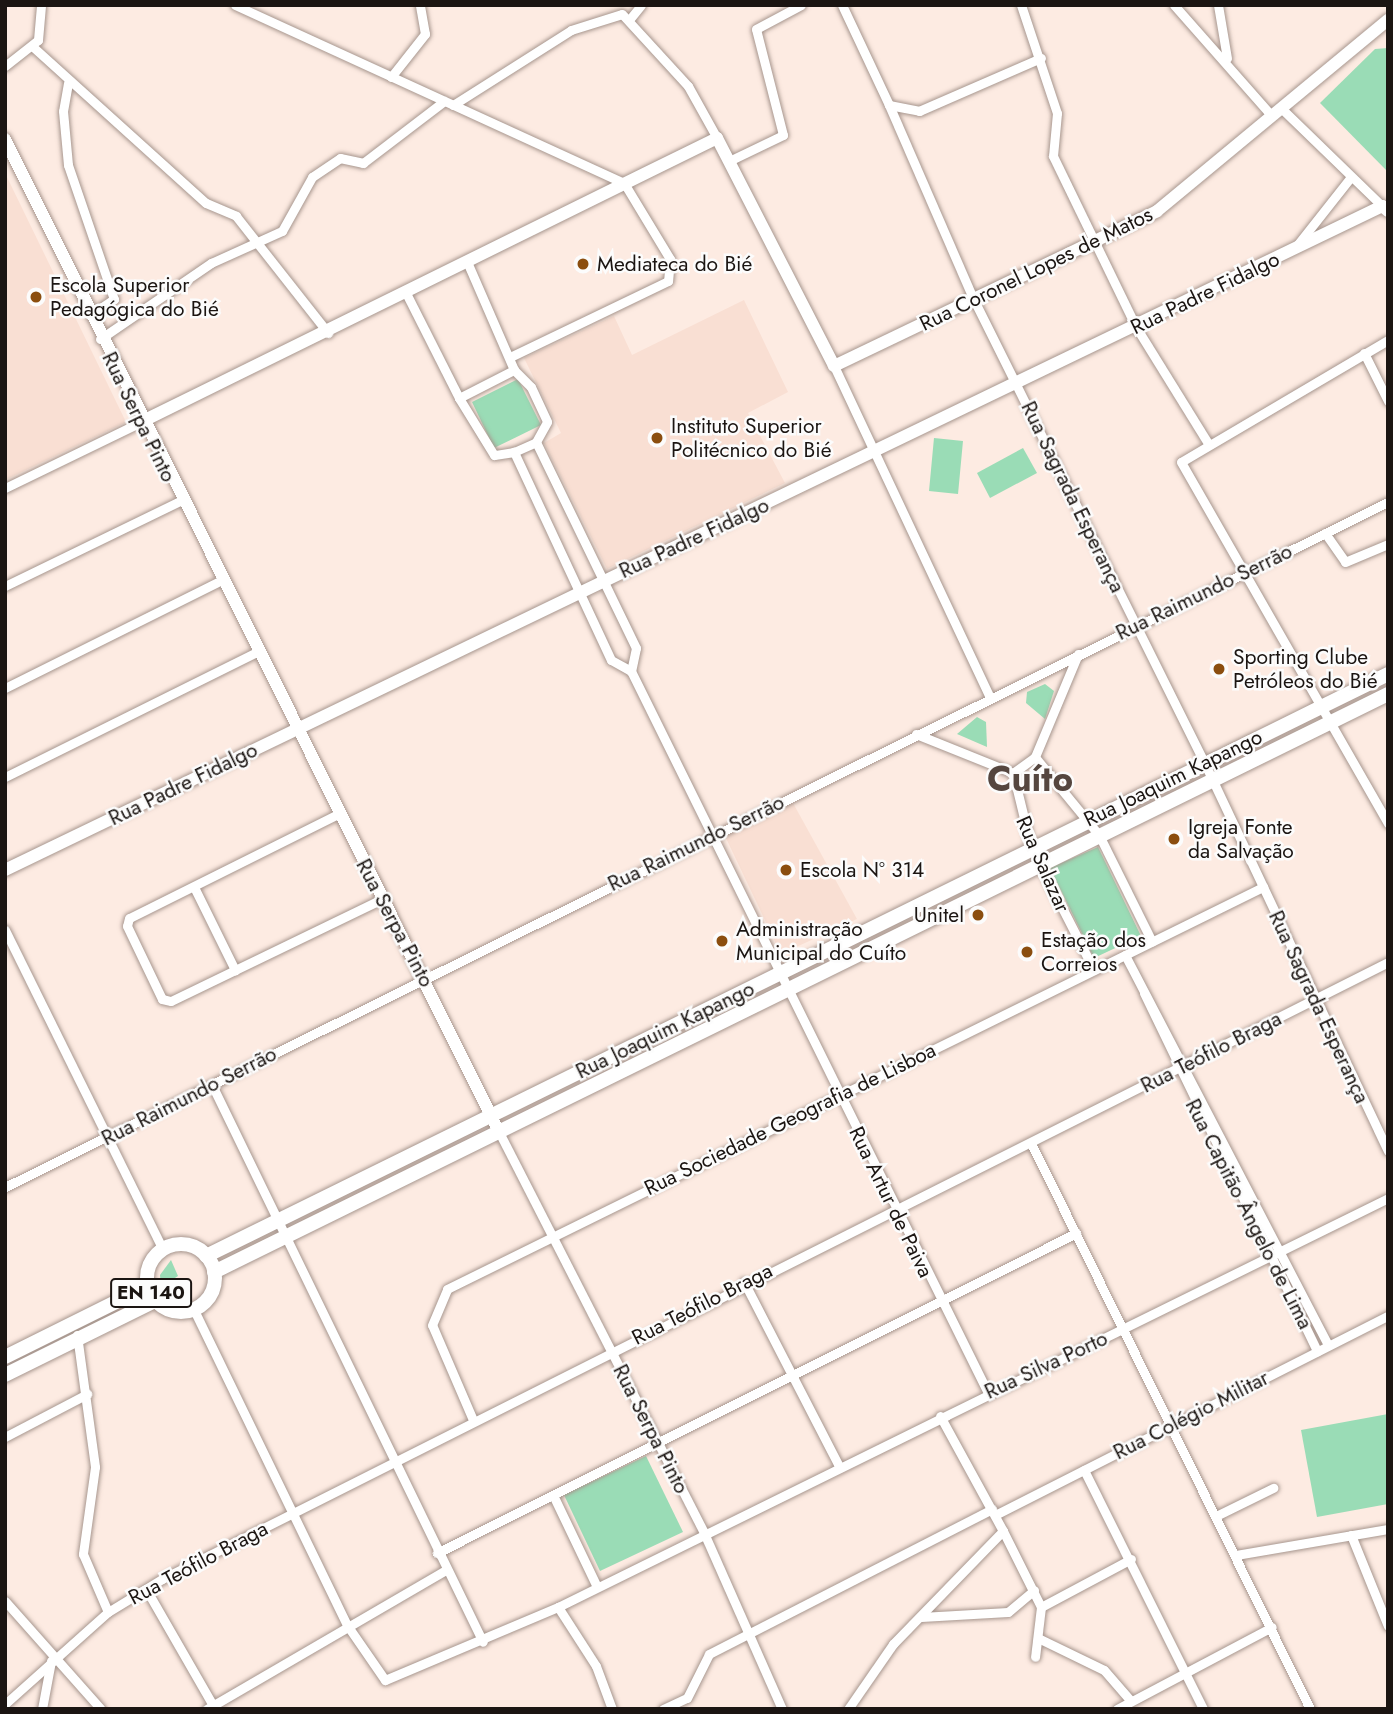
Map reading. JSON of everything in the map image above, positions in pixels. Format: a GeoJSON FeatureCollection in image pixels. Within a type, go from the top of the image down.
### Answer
{"type":"FeatureCollection","features":[{"type":"Feature","properties":{"kind":"main road","name":"Rua Joaquim Kapango"},"geometry":{"type":"LineString","coordinates":[[206,1256],[687,1020],[1031,847],[1388,674]]}},
{"type":"Feature","properties":{"kind":"main road","name":"Rua Joaquim Kapango"},"geometry":{"type":"LineString","coordinates":[[214,1272],[790,991],[1099,835],[1388,694]]}},
{"type":"Feature","properties":{"kind":"main road"},"geometry":{"type":"LineString","coordinates":[[1274,729],[1281,746]]}},
{"type":"Feature","properties":{"kind":"main road"},"geometry":{"type":"LineString","coordinates":[[1253,740],[1260,756]]}},
{"type":"Feature","properties":{"kind":"main road"},"geometry":{"type":"LineString","coordinates":[[909,909],[918,927]]}},
{"type":"Feature","properties":{"kind":"main road"},"geometry":{"type":"LineString","coordinates":[[687,1020],[694,1037]]}},
{"type":"Feature","properties":{"kind":"main road"},"geometry":{"type":"LineString","coordinates":[[591,1067],[599,1084]]}},
{"type":"Feature","properties":{"kind":"main road"},"geometry":{"type":"LineString","coordinates":[[382,1168],[390,1186]]}},
{"type":"Feature","properties":{"kind":"main road","name":"EN 140"},"geometry":{"type":"LineString","coordinates":[[186,1245],[206,1256],[214,1272],[211,1294],[194,1310],[173,1311],[155,1301],[148,1286],[149,1265],[163,1249],[186,1245]]}},
{"type":"Feature","properties":{"kind":"main road","name":"EN 140"},"geometry":{"type":"LineString","coordinates":[[5,1357],[148,1286]]}},
{"type":"Feature","properties":{"kind":"main road","name":"EN 140"},"geometry":{"type":"LineString","coordinates":[[5,1375],[155,1301]]}},
{"type":"Feature","properties":{"kind":"street"},"geometry":{"type":"LineString","coordinates":[[5,66],[32,46],[40,33],[41,5]]}},
{"type":"Feature","properties":{"kind":"street"},"geometry":{"type":"LineString","coordinates":[[235,5],[624,183],[670,258],[668,281],[510,356]]}},
{"type":"Feature","properties":{"kind":"street"},"geometry":{"type":"LineString","coordinates":[[391,77],[425,34],[420,5]]}},
{"type":"Feature","properties":{"kind":"street"},"geometry":{"type":"LineString","coordinates":[[453,105],[572,30],[641,5]]}},
{"type":"Feature","properties":{"kind":"street"},"geometry":{"type":"LineString","coordinates":[[729,161],[783,135],[756,29],[802,5]]}},
{"type":"Feature","properties":{"kind":"street","name":"Rua Sagrada Esperança"},"geometry":{"type":"LineString","coordinates":[[842,5],[890,105],[973,298],[1213,780],[1388,1152]]}},
{"type":"Feature","properties":{"kind":"street"},"geometry":{"type":"LineString","coordinates":[[1021,5],[1041,58],[1057,113],[1054,156],[1136,327],[1208,443]]}},
{"type":"Feature","properties":{"kind":"street"},"geometry":{"type":"LineString","coordinates":[[1174,5],[1276,112],[1385,208]]}},
{"type":"Feature","properties":{"kind":"street"},"geometry":{"type":"LineString","coordinates":[[1219,5],[1227,58]]}},
{"type":"Feature","properties":{"kind":"street"},"geometry":{"type":"LineString","coordinates":[[623,13],[688,86],[717,138],[834,366],[872,453],[990,698]]}},
{"type":"Feature","properties":{"kind":"street","name":"Rua Coronel Lopes de Matos"},"geometry":{"type":"LineString","coordinates":[[834,366],[1095,242],[1180,195],[1388,20]]}},
{"type":"Feature","properties":{"kind":"street"},"geometry":{"type":"LineString","coordinates":[[32,46],[68,83],[206,203],[236,216],[328,332]]}},
{"type":"Feature","properties":{"kind":"street"},"geometry":{"type":"LineString","coordinates":[[890,105],[919,111],[1041,58]]}},
{"type":"Feature","properties":{"kind":"street"},"geometry":{"type":"LineString","coordinates":[[68,83],[63,111],[68,165],[114,299],[90,315]]}},
{"type":"Feature","properties":{"kind":"street"},"geometry":{"type":"LineString","coordinates":[[100,339],[211,263],[261,245],[287,227],[312,177],[340,158],[363,163],[444,101]]}},
{"type":"Feature","properties":{"kind":"street"},"geometry":{"type":"LineString","coordinates":[[5,488],[468,264],[717,138]]}},
{"type":"Feature","properties":{"kind":"street","name":"Rua Serpa Pinto"},"geometry":{"type":"LineString","coordinates":[[5,139],[220,581],[704,1533],[780,1708]]}},
{"type":"Feature","properties":{"kind":"street"},"geometry":{"type":"LineString","coordinates":[[1295,248],[1351,177]]}},
{"type":"Feature","properties":{"kind":"street","name":"Rua Padre Fidalgo"},"geometry":{"type":"LineString","coordinates":[[5,870],[604,580],[1018,384],[1295,248],[1385,208]]}},
{"type":"Feature","properties":{"kind":"street"},"geometry":{"type":"LineString","coordinates":[[406,293],[459,398],[494,455],[514,452],[536,443],[547,422],[531,387],[514,370],[468,264]]}},
{"type":"Feature","properties":{"kind":"street"},"geometry":{"type":"LineString","coordinates":[[1388,340],[1182,459],[1182,467],[1241,575],[1388,824]]}},
{"type":"Feature","properties":{"kind":"street"},"geometry":{"type":"LineString","coordinates":[[1364,353],[1388,401]]}},
{"type":"Feature","properties":{"kind":"street"},"geometry":{"type":"LineString","coordinates":[[459,398],[514,370]]}},
{"type":"Feature","properties":{"kind":"street"},"geometry":{"type":"LineString","coordinates":[[514,452],[611,660],[631,671],[636,649],[536,443]]}},
{"type":"Feature","properties":{"kind":"street"},"geometry":{"type":"LineString","coordinates":[[5,586],[180,501]]}},
{"type":"Feature","properties":{"kind":"street","name":"Rua Raimundo Serrão"},"geometry":{"type":"LineString","coordinates":[[5,1187],[1388,502]]}},
{"type":"Feature","properties":{"kind":"street"},"geometry":{"type":"LineString","coordinates":[[1325,533],[1345,562],[1388,544]]}},
{"type":"Feature","properties":{"kind":"street"},"geometry":{"type":"LineString","coordinates":[[5,688],[220,581]]}},
{"type":"Feature","properties":{"kind":"street"},"geometry":{"type":"LineString","coordinates":[[5,777],[257,652]]}},
{"type":"Feature","properties":{"kind":"street"},"geometry":{"type":"LineString","coordinates":[[916,734],[1013,773],[1035,757],[1078,654]]}},
{"type":"Feature","properties":{"kind":"street","name":"Rua Artur de Paiva"},"geometry":{"type":"LineString","coordinates":[[631,671],[781,971],[837,1093],[988,1393]]}},
{"type":"Feature","properties":{"kind":"street"},"geometry":{"type":"LineString","coordinates":[[1035,757],[1099,835],[1152,942]]}},
{"type":"Feature","properties":{"kind":"street","name":"Rua Salazar"},"geometry":{"type":"LineString","coordinates":[[1013,773],[1031,847],[1094,970]]}},
{"type":"Feature","properties":{"kind":"street"},"geometry":{"type":"LineString","coordinates":[[338,814],[127,922],[162,999],[171,1001],[382,899]]}},
{"type":"Feature","properties":{"kind":"street"},"geometry":{"type":"LineString","coordinates":[[194,887],[235,970]]}},
{"type":"Feature","properties":{"kind":"street","name":"Rua Sociedade Geografia de Lisboa"},"geometry":{"type":"LineString","coordinates":[[473,1420],[438,1347],[435,1305],[447,1289],[837,1093],[1263,887]]}},
{"type":"Feature","properties":{"kind":"street"},"geometry":{"type":"LineString","coordinates":[[5,930],[163,1249]]}},
{"type":"Feature","properties":{"kind":"street","name":"Rua Capitão Ângelo de Lima"},"geometry":{"type":"LineString","coordinates":[[1125,955],[1187,1065],[1328,1345]]}},
{"type":"Feature","properties":{"kind":"street","name":"Rua Teófilo Braga"},"geometry":{"type":"LineString","coordinates":[[5,1704],[52,1659],[108,1612],[146,1589],[744,1282],[1031,1143],[1388,962]]}},
{"type":"Feature","properties":{"kind":"street","name":"Rua Capitão Ângelo de Lima"},"geometry":{"type":"LineString","coordinates":[[1147,998],[1177,1070],[1317,1350]]}},
{"type":"Feature","properties":{"kind":"street"},"geometry":{"type":"LineString","coordinates":[[212,1085],[483,1643]]}},
{"type":"Feature","properties":{"kind":"street"},"geometry":{"type":"LineString","coordinates":[[1200,1116],[1210,1111]]}},
{"type":"Feature","properties":{"kind":"street"},"geometry":{"type":"LineString","coordinates":[[1216,1148],[1226,1142]]}},
{"type":"Feature","properties":{"kind":"street"},"geometry":{"type":"LineString","coordinates":[[1031,1143],[1272,1627],[1310,1709]]}},
{"type":"Feature","properties":{"kind":"street"},"geometry":{"type":"LineString","coordinates":[[1243,1202],[1253,1197]]}},
{"type":"Feature","properties":{"kind":"street","name":"Rua Silva Porto"},"geometry":{"type":"LineString","coordinates":[[348,1625],[381,1680],[483,1643],[1388,1198]]}},
{"type":"Feature","properties":{"kind":"street"},"geometry":{"type":"LineString","coordinates":[[438,1553],[792,1373],[1076,1233]]}},
{"type":"Feature","properties":{"kind":"street"},"geometry":{"type":"LineString","coordinates":[[744,1282],[839,1466]]}},
{"type":"Feature","properties":{"kind":"street"},"geometry":{"type":"LineString","coordinates":[[1298,1311],[1308,1306]]}},
{"type":"Feature","properties":{"kind":"street"},"geometry":{"type":"LineString","coordinates":[[194,1310],[295,1511],[348,1625]]}},
{"type":"Feature","properties":{"kind":"street","name":"Rua Colégio Militar"},"geometry":{"type":"LineString","coordinates":[[663,1709],[688,1698],[709,1654],[993,1512],[1084,1470],[1388,1316]]}},
{"type":"Feature","properties":{"kind":"street"},"geometry":{"type":"LineString","coordinates":[[72,1324],[79,1339],[95,1466],[83,1554],[108,1612]]}},
{"type":"Feature","properties":{"kind":"street"},"geometry":{"type":"LineString","coordinates":[[5,1437],[87,1394]]}},
{"type":"Feature","properties":{"kind":"street"},"geometry":{"type":"LineString","coordinates":[[940,1416],[1041,1607],[1035,1657]]}},
{"type":"Feature","properties":{"kind":"street"},"geometry":{"type":"LineString","coordinates":[[1084,1470],[1131,1559],[1203,1709]]}},
{"type":"Feature","properties":{"kind":"street"},"geometry":{"type":"LineString","coordinates":[[1216,1516],[1273,1488]]}},
{"type":"Feature","properties":{"kind":"street"},"geometry":{"type":"LineString","coordinates":[[553,1495],[597,1587]]}},
{"type":"Feature","properties":{"kind":"street"},"geometry":{"type":"LineString","coordinates":[[1236,1555],[1388,1529]]}},
{"type":"Feature","properties":{"kind":"street"},"geometry":{"type":"LineString","coordinates":[[848,1709],[921,1617],[1003,1531]]}},
{"type":"Feature","properties":{"kind":"street"},"geometry":{"type":"LineString","coordinates":[[1351,1535],[1388,1626]]}},
{"type":"Feature","properties":{"kind":"street"},"geometry":{"type":"LineString","coordinates":[[1041,1607],[1131,1559]]}},
{"type":"Feature","properties":{"kind":"street"},"geometry":{"type":"LineString","coordinates":[[146,1589],[210,1706],[446,1570]]}},
{"type":"Feature","properties":{"kind":"street"},"geometry":{"type":"LineString","coordinates":[[921,1617],[1007,1612],[1034,1590]]}},
{"type":"Feature","properties":{"kind":"street"},"geometry":{"type":"LineString","coordinates":[[5,1601],[52,1659],[101,1709]]}},
{"type":"Feature","properties":{"kind":"street"},"geometry":{"type":"LineString","coordinates":[[558,1607],[596,1667],[612,1709]]}},
{"type":"Feature","properties":{"kind":"street"},"geometry":{"type":"LineString","coordinates":[[1117,1709],[1272,1627]]}},
{"type":"Feature","properties":{"kind":"street"},"geometry":{"type":"LineString","coordinates":[[1038,1638],[1104,1670],[1130,1700]]}},
{"type":"Feature","properties":{"kind":"street"},"geometry":{"type":"LineString","coordinates":[[41,1709],[52,1659]]}},
{"type":"Feature","properties":{"kind":"shaded area","name":"Escola Superior Pedagógica do Bié"},"geometry":{"type":"Polygon","coordinates":[[[5,173],[126,422],[5,480],[5,173]]]}},
{"type":"Feature","properties":{"kind":"shaded area","name":"Instituto Superior Politécnico do Bié"},"geometry":{"type":"Polygon","coordinates":[[[744,300],[788,392],[748,413],[785,483],[607,569],[544,443],[561,433],[524,358],[614,316],[632,355],[744,300]]]}},
{"type":"Feature","properties":{"kind":"shaded area","name":"Escola Nº 314"},"geometry":{"type":"Polygon","coordinates":[[[793,803],[857,919],[781,954],[725,836],[793,803]]]}},
{"type":"Feature","properties":{"kind":"green space"},"geometry":{"type":"Polygon","coordinates":[[[1388,48],[1388,172],[1320,103],[1375,49],[1388,48]]]}},
{"type":"Feature","properties":{"kind":"green space"},"geometry":{"type":"Polygon","coordinates":[[[518,379],[541,425],[494,448],[472,402],[518,379]]]}},
{"type":"Feature","properties":{"kind":"green space"},"geometry":{"type":"Polygon","coordinates":[[[934,438],[963,441],[958,494],[929,491],[934,438]]]}},
{"type":"Feature","properties":{"kind":"green space"},"geometry":{"type":"Polygon","coordinates":[[[1023,448],[1037,473],[990,498],[977,473],[1023,448]]]}},
{"type":"Feature","properties":{"kind":"green space"},"geometry":{"type":"Polygon","coordinates":[[[1045,684],[1054,691],[1045,719],[1026,703],[1027,692],[1045,684]]]}},
{"type":"Feature","properties":{"kind":"green space"},"geometry":{"type":"Polygon","coordinates":[[[977,717],[986,722],[987,747],[957,734],[977,717]]]}},
{"type":"Feature","properties":{"kind":"green space"},"geometry":{"type":"Polygon","coordinates":[[[1098,847],[1141,936],[1094,958],[1050,868],[1098,847]]]}},
{"type":"Feature","properties":{"kind":"green space"},"geometry":{"type":"Polygon","coordinates":[[[171,1260],[178,1276],[161,1287],[160,1275],[171,1260]]]}},
{"type":"Feature","properties":{"kind":"green space"},"geometry":{"type":"Polygon","coordinates":[[[1388,1414],[1388,1504],[1317,1517],[1301,1430],[1388,1414]]]}},
{"type":"Feature","properties":{"kind":"green space"},"geometry":{"type":"Polygon","coordinates":[[[646,1456],[683,1532],[600,1571],[564,1495],[646,1456]]]}},
{"type":"Feature","properties":{"kind":"place","name":"Mediateca do Bié"},"geometry":{"type":"Point","coordinates":[583,264]}},
{"type":"Feature","properties":{"kind":"place","name":"Escola Superior Pedagógica do Bié"},"geometry":{"type":"Point","coordinates":[36,297]}},
{"type":"Feature","properties":{"kind":"place","name":"Instituto Superior Politécnico do Bié"},"geometry":{"type":"Point","coordinates":[657,438]}},
{"type":"Feature","properties":{"kind":"place","name":"Sporting Clube Petróleos do Bié"},"geometry":{"type":"Point","coordinates":[1219,669]}},
{"type":"Feature","properties":{"kind":"place","name":"Igreja Fonte da Salvação"},"geometry":{"type":"Point","coordinates":[1174,839]}},
{"type":"Feature","properties":{"kind":"place","name":"Escola Nº 314"},"geometry":{"type":"Point","coordinates":[786,870]}},
{"type":"Feature","properties":{"kind":"place","name":"Unitel"},"geometry":{"type":"Point","coordinates":[978,915]}},
{"type":"Feature","properties":{"kind":"place","name":"Administração Municipal do Cuíto"},"geometry":{"type":"Point","coordinates":[722,941]}},
{"type":"Feature","properties":{"kind":"place","name":"Estação dos Correios"},"geometry":{"type":"Point","coordinates":[1027,952]}},
{"type":"Feature","properties":{"kind":"district","name":"Cuíto"},"geometry":{"type":"Point","coordinates":[1030,779]}}]}
